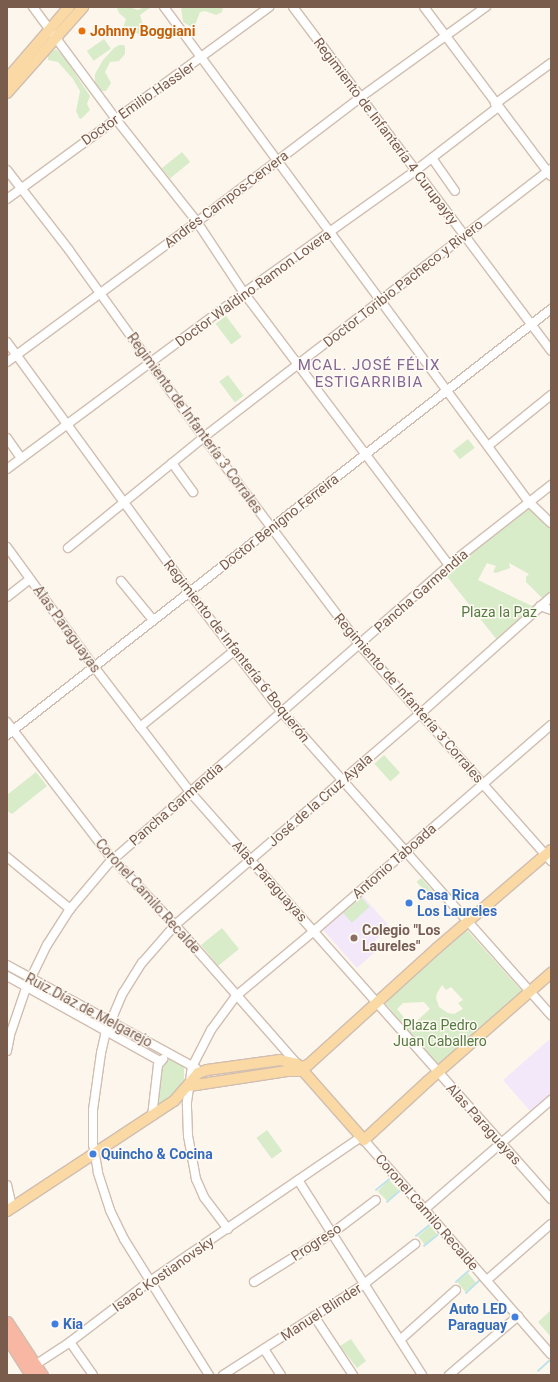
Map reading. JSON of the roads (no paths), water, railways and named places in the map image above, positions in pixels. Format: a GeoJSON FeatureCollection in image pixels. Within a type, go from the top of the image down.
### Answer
{"type":"FeatureCollection","features":[{"type":"Feature","properties":{"kind":"highway"},"geometry":{"type":"LineString","coordinates":[[7,1322],[31,1370]]}},
{"type":"Feature","properties":{"kind":"highway"},"geometry":{"type":"LineString","coordinates":[[7,1338],[31,1370],[42,1375]]}},
{"type":"Feature","properties":{"kind":"main road"},"geometry":{"type":"LineString","coordinates":[[7,79],[69,7]]}},
{"type":"Feature","properties":{"kind":"main road"},"geometry":{"type":"LineString","coordinates":[[7,93],[83,7]]}},
{"type":"Feature","properties":{"kind":"main road"},"geometry":{"type":"LineString","coordinates":[[188,1086],[287,1071],[308,1064],[467,922],[549,855]]}},
{"type":"Feature","properties":{"kind":"main road"},"geometry":{"type":"LineString","coordinates":[[363,1138],[551,974]]}},
{"type":"Feature","properties":{"kind":"main road"},"geometry":{"type":"LineString","coordinates":[[10,1209],[174,1101],[198,1073],[207,1070],[280,1060],[300,1067]]}},
{"type":"Feature","properties":{"kind":"main road","name":"Coronel Camilo Recalde"},"geometry":{"type":"LineString","coordinates":[[300,1067],[363,1138]]}},
{"type":"Feature","properties":{"kind":"street"},"geometry":{"type":"LineString","coordinates":[[33,7],[55,39],[115,118],[197,222],[244,293],[449,565]]}},
{"type":"Feature","properties":{"kind":"street"},"geometry":{"type":"LineString","coordinates":[[164,7],[529,502],[551,523]]}},
{"type":"Feature","properties":{"kind":"street","name":"Doctor Emilio Hassler"},"geometry":{"type":"LineString","coordinates":[[7,199],[115,118],[202,58],[269,7]]}},
{"type":"Feature","properties":{"kind":"street","name":"Regimiento de Infantería 4 Curupayty"},"geometry":{"type":"LineString","coordinates":[[293,7],[551,351]]}},
{"type":"Feature","properties":{"kind":"street"},"geometry":{"type":"LineString","coordinates":[[424,7],[497,106],[550,172]]}},
{"type":"Feature","properties":{"kind":"street","name":"Andrés Campos-Cervera"},"geometry":{"type":"LineString","coordinates":[[7,362],[197,222],[361,97],[486,7]]}},
{"type":"Feature","properties":{"kind":"street","name":"Doctor Waldino Ramon Lovera"},"geometry":{"type":"LineString","coordinates":[[7,469],[152,363],[244,293],[415,171],[551,63]]}},
{"type":"Feature","properties":{"kind":"street"},"geometry":{"type":"LineString","coordinates":[[432,158],[455,191]]}},
{"type":"Feature","properties":{"kind":"street","name":"Regimiento de Infantería 3 Corrales"},"geometry":{"type":"LineString","coordinates":[[7,170],[101,293],[204,437],[359,644],[483,784],[549,855]]}},
{"type":"Feature","properties":{"kind":"street","name":"Doctor Toribio Pacheco y Rivero"},"geometry":{"type":"LineString","coordinates":[[68,548],[204,437],[550,172]]}},
{"type":"Feature","properties":{"kind":"street","name":"Doctor Benigno Ferreira"},"geometry":{"type":"LineString","coordinates":[[10,732],[551,309]]}},
{"type":"Feature","properties":{"kind":"street","name":"Regimiento de Infantería 6 Boquerón"},"geometry":{"type":"LineString","coordinates":[[7,342],[189,592],[281,712],[551,1015]]}},
{"type":"Feature","properties":{"kind":"street"},"geometry":{"type":"LineString","coordinates":[[488,446],[551,395]]}},
{"type":"Feature","properties":{"kind":"street"},"geometry":{"type":"LineString","coordinates":[[7,439],[21,458]]}},
{"type":"Feature","properties":{"kind":"street"},"geometry":{"type":"LineString","coordinates":[[172,463],[193,492]]}},
{"type":"Feature","properties":{"kind":"street","name":"Pancha Garmendia"},"geometry":{"type":"LineString","coordinates":[[7,1051],[10,1035],[26,988],[56,929],[70,909],[112,859],[449,565],[551,485]]}},
{"type":"Feature","properties":{"kind":"street","name":"Alas Paraguayas"},"geometry":{"type":"LineString","coordinates":[[7,547],[190,792],[252,860],[438,1073],[551,1199]]}},
{"type":"Feature","properties":{"kind":"street"},"geometry":{"type":"LineString","coordinates":[[7,597],[30,579]]}},
{"type":"Feature","properties":{"kind":"street"},"geometry":{"type":"LineString","coordinates":[[121,581],[153,620]]}},
{"type":"Feature","properties":{"kind":"street","name":"José de la Cruz Ayala"},"geometry":{"type":"LineString","coordinates":[[209,1375],[124,1239],[110,1210],[98,1172],[94,1153],[93,1110],[98,1071],[106,1032],[110,1021],[132,977],[154,948],[175,925],[421,714],[551,597]]}},
{"type":"Feature","properties":{"kind":"street"},"geometry":{"type":"LineString","coordinates":[[540,606],[551,610]]}},
{"type":"Feature","properties":{"kind":"street"},"geometry":{"type":"LineString","coordinates":[[140,727],[234,651]]}},
{"type":"Feature","properties":{"kind":"street","name":"Coronel Camilo Recalde"},"geometry":{"type":"LineString","coordinates":[[7,722],[10,732],[112,859],[175,925],[300,1067]]}},
{"type":"Feature","properties":{"kind":"street","name":"Antonio Taboada"},"geometry":{"type":"LineString","coordinates":[[228,1229],[204,1197],[196,1179],[188,1136],[187,1102],[188,1086],[192,1067],[211,1030],[236,996],[314,931],[551,725]]}},
{"type":"Feature","properties":{"kind":"street"},"geometry":{"type":"LineString","coordinates":[[7,857],[70,909]]}},
{"type":"Feature","properties":{"kind":"street","name":"Ruiz Díaz de Melgarejo"},"geometry":{"type":"LineString","coordinates":[[7,965],[171,1054],[192,1067],[207,1070]]}},
{"type":"Feature","properties":{"kind":"street","name":"Ruiz Díaz de Melgarejo"},"geometry":{"type":"LineString","coordinates":[[7,976],[26,988],[160,1061]]}},
{"type":"Feature","properties":{"kind":"street","name":"Ruiz Díaz de Melgarejo"},"geometry":{"type":"LineString","coordinates":[[152,1116],[160,1061],[171,1054]]}},
{"type":"Feature","properties":{"kind":"street"},"geometry":{"type":"LineString","coordinates":[[425,1208],[502,1144],[551,1100]]}},
{"type":"Feature","properties":{"kind":"street","name":"Coronel Camilo Recalde"},"geometry":{"type":"LineString","coordinates":[[363,1138],[550,1352]]}},
{"type":"Feature","properties":{"kind":"street","name":"Isaac Kostianovsky"},"geometry":{"type":"LineString","coordinates":[[31,1370],[150,1281],[298,1180],[363,1138]]}},
{"type":"Feature","properties":{"kind":"street"},"geometry":{"type":"LineString","coordinates":[[298,1180],[422,1375]]}},
{"type":"Feature","properties":{"kind":"street"},"geometry":{"type":"LineString","coordinates":[[7,1185],[10,1209]]}},
{"type":"Feature","properties":{"kind":"street","name":"Progreso"},"geometry":{"type":"LineString","coordinates":[[254,1282],[331,1234],[376,1200]]}},
{"type":"Feature","properties":{"kind":"street"},"geometry":{"type":"LineString","coordinates":[[487,1280],[551,1224]]}},
{"type":"Feature","properties":{"kind":"street","name":"Manuel Blinder"},"geometry":{"type":"LineString","coordinates":[[223,1375],[364,1284],[415,1244]]}},
{"type":"Feature","properties":{"kind":"street"},"geometry":{"type":"LineString","coordinates":[[400,1340],[456,1290]]}},
{"type":"Feature","properties":{"kind":"street"},"geometry":{"type":"LineString","coordinates":[[314,1316],[353,1375]]}},
{"type":"Feature","properties":{"kind":"street"},"geometry":{"type":"LineString","coordinates":[[449,1375],[518,1316]]}},
{"type":"Feature","properties":{"kind":"street"},"geometry":{"type":"LineString","coordinates":[[70,1342],[93,1375]]}},
{"type":"Feature","properties":{"kind":"street"},"geometry":{"type":"LineString","coordinates":[[264,1349],[281,1375]]}},
{"type":"Feature","properties":{"kind":"waterway"},"geometry":{"type":"LineString","coordinates":[[376,1190],[391,1178]]}},
{"type":"Feature","properties":{"kind":"waterway"},"geometry":{"type":"LineString","coordinates":[[387,1202],[402,1189]]}},
{"type":"Feature","properties":{"kind":"waterway"},"geometry":{"type":"LineString","coordinates":[[416,1236],[432,1223]]}},
{"type":"Feature","properties":{"kind":"waterway"},"geometry":{"type":"LineString","coordinates":[[424,1246],[440,1233]]}},
{"type":"Feature","properties":{"kind":"waterway"},"geometry":{"type":"LineString","coordinates":[[456,1282],[470,1270]]}},
{"type":"Feature","properties":{"kind":"waterway"},"geometry":{"type":"LineString","coordinates":[[466,1293],[479,1281]]}},
{"type":"Feature","properties":{"kind":"waterway"},"geometry":{"type":"LineString","coordinates":[[538,1371],[549,1361]]}},
{"type":"Feature","properties":{"kind":"place","name":"Johnny Boggiani"},"geometry":{"type":"Point","coordinates":[82,31]}},
{"type":"Feature","properties":{"kind":"place","name":"Casa Rica Los Laureles"},"geometry":{"type":"Point","coordinates":[409,903]}},
{"type":"Feature","properties":{"kind":"place","name":"Colegio \"Los Laureles\""},"geometry":{"type":"Point","coordinates":[354,938]}},
{"type":"Feature","properties":{"kind":"place","name":"Quincho & Cocina"},"geometry":{"type":"Point","coordinates":[93,1154]}},
{"type":"Feature","properties":{"kind":"place","name":"Auto LED Paraguay"},"geometry":{"type":"Point","coordinates":[515,1317]}},
{"type":"Feature","properties":{"kind":"place","name":"Kia"},"geometry":{"type":"Point","coordinates":[55,1324]}},
{"type":"Feature","properties":{"kind":"district","name":"MCAL. JOSÉ FÉLIX ESTIGARRIBIA"},"geometry":{"type":"Point","coordinates":[369,374]}},
{"type":"Feature","properties":{"kind":"park label","name":"Plaza la Paz"},"geometry":{"type":"Point","coordinates":[499,612]}},
{"type":"Feature","properties":{"kind":"park label","name":"Plaza Pedro Juan Caballero"},"geometry":{"type":"Point","coordinates":[440,1034]}}]}
